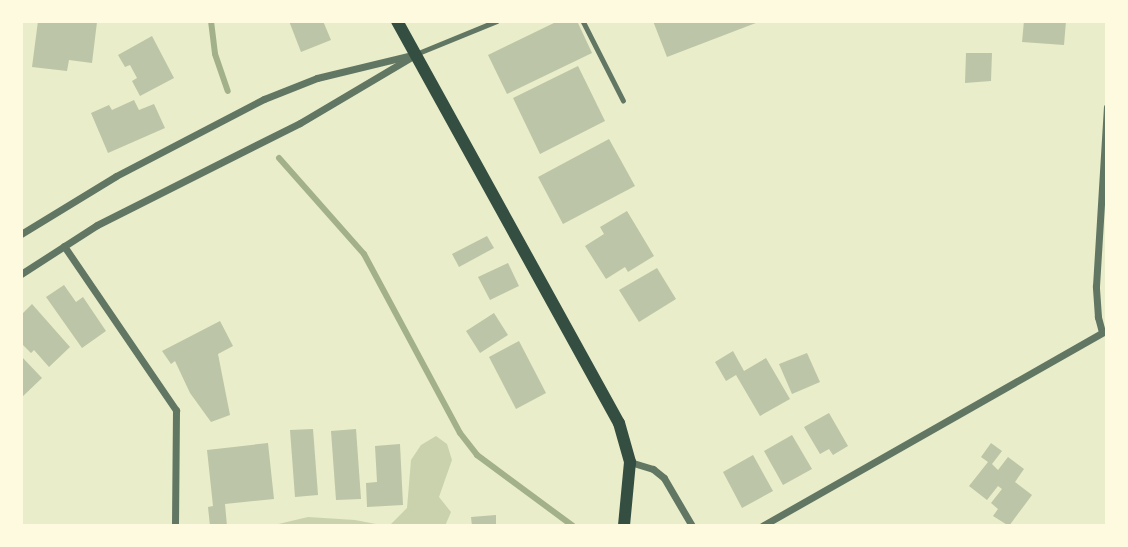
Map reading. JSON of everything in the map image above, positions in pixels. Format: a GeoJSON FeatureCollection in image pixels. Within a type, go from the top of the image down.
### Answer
{"type":"FeatureCollection","features":[{"type":"Feature","properties":{"kind":"main road"},"geometry":{"type":"LineString","coordinates":[[397,21],[601,389],[625,438],[630,462],[624,526]]}},
{"type":"Feature","properties":{"kind":"street"},"geometry":{"type":"LineString","coordinates":[[21,234],[105,181],[264,99],[317,78],[415,55]]}},
{"type":"Feature","properties":{"kind":"street"},"geometry":{"type":"LineString","coordinates":[[21,274],[97,225],[300,123],[415,55]]}},
{"type":"Feature","properties":{"kind":"street"},"geometry":{"type":"LineString","coordinates":[[762,526],[1105,331],[1096,286],[1107,107]]}},
{"type":"Feature","properties":{"kind":"street"},"geometry":{"type":"LineString","coordinates":[[64,246],[176,410],[175,526]]}},
{"type":"Feature","properties":{"kind":"street"},"geometry":{"type":"LineString","coordinates":[[630,462],[653,468],[664,478],[692,526]]}},
{"type":"Feature","properties":{"kind":"lane"},"geometry":{"type":"LineString","coordinates":[[415,55],[497,21]]}},
{"type":"Feature","properties":{"kind":"lane"},"geometry":{"type":"LineString","coordinates":[[583,21],[623,100]]}},
{"type":"Feature","properties":{"kind":"green space"},"geometry":{"type":"Polygon","coordinates":[[[436,436],[447,444],[452,460],[439,497],[451,512],[445,526],[389,526],[407,508],[411,460],[421,445],[436,436]]]}},
{"type":"Feature","properties":{"kind":"green space"},"geometry":{"type":"Polygon","coordinates":[[[308,517],[355,520],[386,526],[270,526],[308,517]]]}},
{"type":"Feature","properties":{"kind":"building"},"geometry":{"type":"Polygon","coordinates":[[[38,21],[97,22],[92,63],[69,60],[67,71],[32,67],[38,21]]]}},
{"type":"Feature","properties":{"kind":"building"},"geometry":{"type":"Polygon","coordinates":[[[289,21],[323,21],[331,40],[301,52],[289,21]]]}},
{"type":"Feature","properties":{"kind":"building"},"geometry":{"type":"Polygon","coordinates":[[[558,21],[577,21],[592,53],[507,94],[488,55],[558,21]]]}},
{"type":"Feature","properties":{"kind":"building"},"geometry":{"type":"Polygon","coordinates":[[[653,21],[761,21],[667,57],[653,21]]]}},
{"type":"Feature","properties":{"kind":"building"},"geometry":{"type":"Polygon","coordinates":[[[1024,21],[1066,21],[1064,45],[1022,42],[1024,21]]]}},
{"type":"Feature","properties":{"kind":"building"},"geometry":{"type":"Polygon","coordinates":[[[152,36],[174,78],[140,96],[132,81],[137,78],[130,65],[125,67],[118,55],[152,36]]]}},
{"type":"Feature","properties":{"kind":"building"},"geometry":{"type":"Polygon","coordinates":[[[966,53],[992,53],[991,81],[965,83],[966,53]]]}},
{"type":"Feature","properties":{"kind":"building"},"geometry":{"type":"Polygon","coordinates":[[[578,66],[605,121],[540,154],[513,98],[578,66]]]}},
{"type":"Feature","properties":{"kind":"building"},"geometry":{"type":"Polygon","coordinates":[[[134,100],[139,110],[154,104],[165,128],[108,153],[91,113],[109,105],[112,110],[134,100]]]}},
{"type":"Feature","properties":{"kind":"building"},"geometry":{"type":"Polygon","coordinates":[[[609,139],[635,186],[563,224],[538,177],[609,139]]]}},
{"type":"Feature","properties":{"kind":"building"},"geometry":{"type":"Polygon","coordinates":[[[627,211],[654,256],[628,272],[625,267],[606,279],[585,246],[604,234],[600,227],[627,211]]]}},
{"type":"Feature","properties":{"kind":"building"},"geometry":{"type":"Polygon","coordinates":[[[487,236],[494,248],[459,267],[452,254],[487,236]]]}},
{"type":"Feature","properties":{"kind":"building"},"geometry":{"type":"Polygon","coordinates":[[[508,263],[519,286],[490,300],[478,277],[508,263]]]}},
{"type":"Feature","properties":{"kind":"building"},"geometry":{"type":"Polygon","coordinates":[[[657,268],[676,299],[639,322],[619,290],[657,268]]]}},
{"type":"Feature","properties":{"kind":"building"},"geometry":{"type":"Polygon","coordinates":[[[64,285],[76,302],[83,297],[106,331],[82,348],[46,297],[64,285]]]}},
{"type":"Feature","properties":{"kind":"building"},"geometry":{"type":"Polygon","coordinates":[[[32,304],[70,347],[49,367],[34,350],[31,353],[21,343],[21,315],[32,304]]]}},
{"type":"Feature","properties":{"kind":"building"},"geometry":{"type":"Polygon","coordinates":[[[494,313],[508,335],[480,353],[466,331],[494,313]]]}},
{"type":"Feature","properties":{"kind":"building"},"geometry":{"type":"Polygon","coordinates":[[[220,321],[233,346],[218,354],[230,415],[211,422],[190,393],[175,361],[171,364],[162,351],[220,321]]]}},
{"type":"Feature","properties":{"kind":"building"},"geometry":{"type":"Polygon","coordinates":[[[519,341],[546,393],[516,409],[489,357],[519,341]]]}},
{"type":"Feature","properties":{"kind":"building"},"geometry":{"type":"Polygon","coordinates":[[[733,351],[744,371],[766,358],[790,399],[760,416],[736,375],[726,381],[715,362],[733,351]]]}},
{"type":"Feature","properties":{"kind":"building"},"geometry":{"type":"Polygon","coordinates":[[[807,353],[820,382],[792,394],[779,364],[807,353]]]}},
{"type":"Feature","properties":{"kind":"building"},"geometry":{"type":"Polygon","coordinates":[[[21,356],[42,378],[21,398],[21,356]]]}},
{"type":"Feature","properties":{"kind":"building"},"geometry":{"type":"Polygon","coordinates":[[[829,413],[848,446],[833,455],[829,449],[820,454],[804,427],[829,413]]]}},
{"type":"Feature","properties":{"kind":"building"},"geometry":{"type":"Polygon","coordinates":[[[313,429],[318,495],[295,497],[290,430],[313,429]]]}},
{"type":"Feature","properties":{"kind":"building"},"geometry":{"type":"Polygon","coordinates":[[[356,429],[361,499],[336,500],[331,431],[356,429]]]}},
{"type":"Feature","properties":{"kind":"building"},"geometry":{"type":"Polygon","coordinates":[[[792,435],[812,469],[783,485],[764,451],[792,435]]]}},
{"type":"Feature","properties":{"kind":"building"},"geometry":{"type":"Polygon","coordinates":[[[268,443],[274,499],[225,504],[227,526],[210,526],[208,507],[213,506],[207,450],[268,443]]]}},
{"type":"Feature","properties":{"kind":"building"},"geometry":{"type":"Polygon","coordinates":[[[991,443],[1002,451],[992,464],[998,470],[1008,457],[1024,469],[1015,482],[1032,495],[1009,526],[993,516],[998,509],[991,503],[1002,489],[998,486],[987,500],[969,486],[988,462],[981,457],[991,443]]]}},
{"type":"Feature","properties":{"kind":"building"},"geometry":{"type":"Polygon","coordinates":[[[400,444],[403,505],[367,507],[366,483],[377,482],[375,446],[400,444]]]}},
{"type":"Feature","properties":{"kind":"building"},"geometry":{"type":"Polygon","coordinates":[[[753,455],[773,491],[742,508],[723,472],[753,455]]]}},
{"type":"Feature","properties":{"kind":"building"},"geometry":{"type":"Polygon","coordinates":[[[496,515],[496,526],[472,526],[471,517],[496,515]]]}},
{"type":"Feature","properties":{"kind":"waterway"},"geometry":{"type":"LineString","coordinates":[[211,21],[215,54],[228,91]]}},
{"type":"Feature","properties":{"kind":"waterway"},"geometry":{"type":"LineString","coordinates":[[279,158],[364,254],[460,433],[477,455],[573,526]]}}]}
